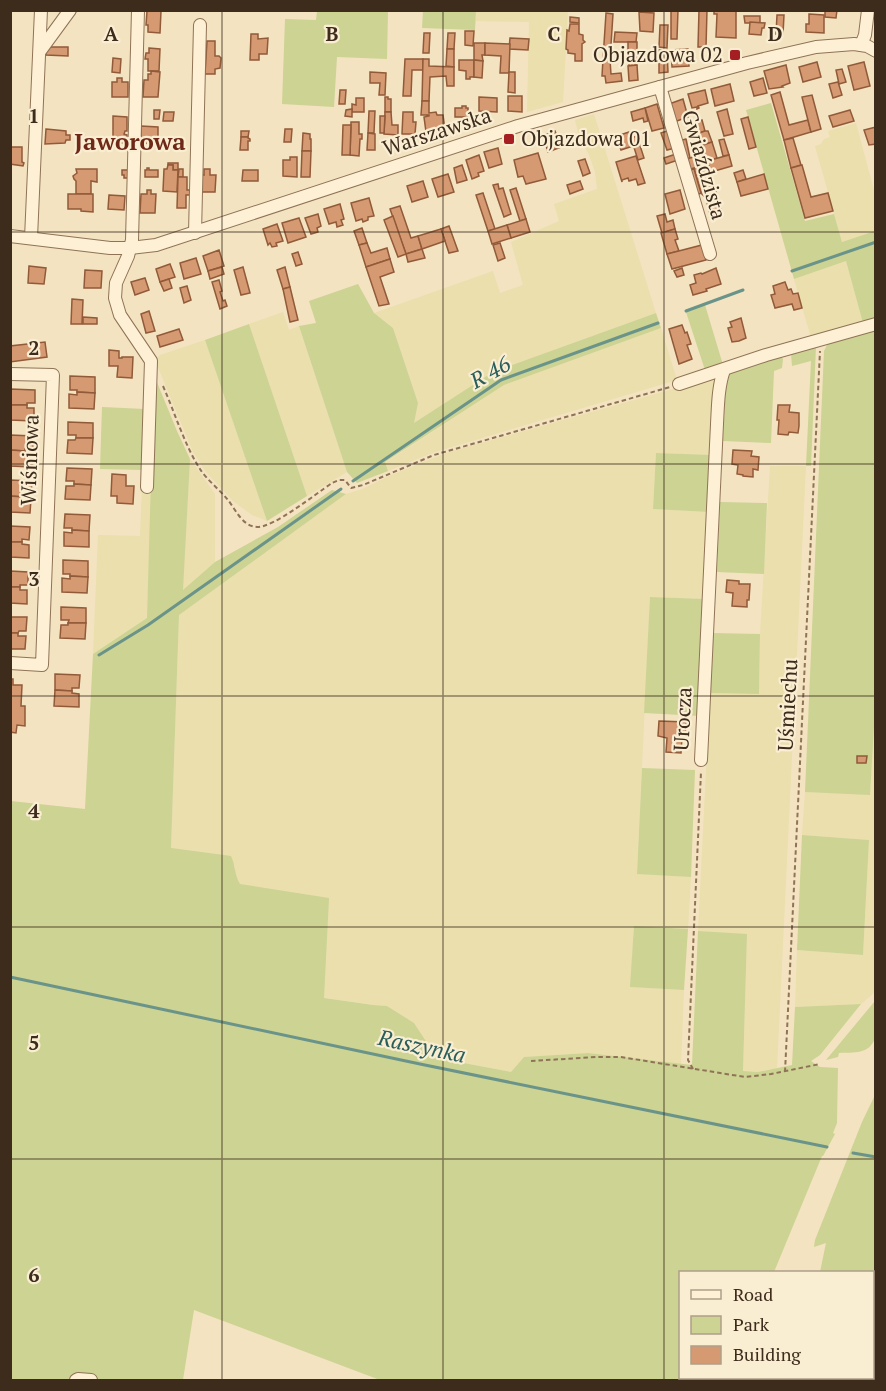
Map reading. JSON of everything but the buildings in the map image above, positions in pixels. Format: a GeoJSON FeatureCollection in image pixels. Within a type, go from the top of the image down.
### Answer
{"type":"FeatureCollection","features":[{"type":"Feature","properties":{"kind":"street"},"geometry":{"type":"LineString","coordinates":[[31,238],[41,10]]}},
{"type":"Feature","properties":{"kind":"street"},"geometry":{"type":"LineString","coordinates":[[40,51],[70,10]]}},
{"type":"Feature","properties":{"kind":"street"},"geometry":{"type":"LineString","coordinates":[[138,10],[132,240],[116,283],[115,298],[120,315],[151,361],[147,487]]}},
{"type":"Feature","properties":{"kind":"street"},"geometry":{"type":"LineString","coordinates":[[861,45],[865,35],[867,10]]}},
{"type":"Feature","properties":{"kind":"street"},"geometry":{"type":"LineString","coordinates":[[195,233],[200,25]]}},
{"type":"Feature","properties":{"kind":"street","name":"Warszawska"},"geometry":{"type":"LineString","coordinates":[[10,236],[110,248],[156,245],[518,126],[793,51],[855,44],[867,46],[876,51]]}},
{"type":"Feature","properties":{"kind":"street","name":"Gwiaździsta"},"geometry":{"type":"LineString","coordinates":[[660,87],[710,254]]}},
{"type":"Feature","properties":{"kind":"street"},"geometry":{"type":"LineString","coordinates":[[679,384],[820,339],[876,324]]}},
{"type":"Feature","properties":{"kind":"street","name":"Urocza"},"geometry":{"type":"LineString","coordinates":[[701,760],[719,390],[724,370]]}},
{"type":"Feature","properties":{"kind":"street","name":"Wiśniowa"},"geometry":{"type":"LineString","coordinates":[[10,374],[53,375],[42,664],[10,663]]}},
{"type":"Feature","properties":{"kind":"street"},"geometry":{"type":"LineString","coordinates":[[76,1380],[91,1380]]}},
{"type":"Feature","properties":{"kind":"path","name":"Uśmiechu"},"geometry":{"type":"LineString","coordinates":[[785,1072],[820,339]]}},
{"type":"Feature","properties":{"kind":"path"},"geometry":{"type":"LineString","coordinates":[[160,380],[201,472],[225,496],[240,518],[259,527],[278,520],[339,480],[345,480],[351,488],[363,485],[434,455],[679,384]]}},
{"type":"Feature","properties":{"kind":"path","name":"Urocza"},"geometry":{"type":"LineString","coordinates":[[693,1069],[688,1060],[701,760]]}},
{"type":"Feature","properties":{"kind":"path"},"geometry":{"type":"LineString","coordinates":[[531,1061],[621,1057],[745,1077],[785,1072],[820,1064]]}},
{"type":"Feature","properties":{"kind":"shaded area"},"geometry":{"type":"Polygon","coordinates":[[[476,11],[568,11],[563,102],[527,112],[529,22],[476,21],[476,11]]]}},
{"type":"Feature","properties":{"kind":"shaded area"},"geometry":{"type":"Polygon","coordinates":[[[594,114],[656,313],[493,372],[413,424],[418,403],[393,328],[374,313],[493,271],[500,293],[523,285],[511,242],[559,221],[554,204],[597,189],[595,172],[579,136],[575,120],[594,114]]]}},
{"type":"Feature","properties":{"kind":"shaded area"},"geometry":{"type":"Polygon","coordinates":[[[856,123],[875,194],[875,231],[842,242],[815,146],[830,137],[828,131],[856,123]]]}},
{"type":"Feature","properties":{"kind":"shaded area"},"geometry":{"type":"Polygon","coordinates":[[[846,261],[863,323],[811,338],[794,279],[846,261]]]}},
{"type":"Feature","properties":{"kind":"shaded area"},"geometry":{"type":"Polygon","coordinates":[[[283,312],[289,330],[299,326],[347,472],[307,496],[249,324],[283,312]]]}},
{"type":"Feature","properties":{"kind":"shaded area"},"geometry":{"type":"Polygon","coordinates":[[[661,328],[677,380],[435,452],[388,471],[385,463],[504,385],[661,328]]]}},
{"type":"Feature","properties":{"kind":"shaded area"},"geometry":{"type":"Polygon","coordinates":[[[205,340],[267,521],[252,515],[233,501],[206,472],[193,452],[155,360],[160,355],[205,340]]]}},
{"type":"Feature","properties":{"kind":"shaded area"},"geometry":{"type":"Polygon","coordinates":[[[712,378],[716,380],[712,455],[656,453],[653,509],[709,512],[705,599],[650,597],[637,873],[691,877],[688,929],[634,926],[631,987],[684,990],[681,1064],[588,1053],[524,1057],[511,1072],[437,1058],[414,1023],[387,1006],[324,998],[249,886],[240,884],[235,876],[235,866],[171,849],[179,615],[346,494],[446,453],[712,378]]]}},
{"type":"Feature","properties":{"kind":"shaded area"},"geometry":{"type":"Polygon","coordinates":[[[190,459],[215,494],[215,562],[182,591],[190,459]]]}},
{"type":"Feature","properties":{"kind":"shaded area"},"geometry":{"type":"Polygon","coordinates":[[[770,466],[806,466],[777,1068],[758,1072],[743,1071],[747,935],[698,931],[710,693],[759,694],[760,634],[770,466]]]}},
{"type":"Feature","properties":{"kind":"shaded area"},"geometry":{"type":"Polygon","coordinates":[[[142,488],[152,488],[147,618],[93,654],[98,535],[140,536],[142,488]]]}},
{"type":"Feature","properties":{"kind":"shaded area"},"geometry":{"type":"Polygon","coordinates":[[[875,692],[875,992],[861,1004],[795,1007],[797,950],[863,955],[869,840],[802,835],[805,792],[870,794],[875,692]]]}},
{"type":"Feature","properties":{"kind":"green space"},"geometry":{"type":"Polygon","coordinates":[[[317,11],[388,11],[387,59],[337,57],[334,107],[282,104],[285,19],[316,20],[317,11]]]}},
{"type":"Feature","properties":{"kind":"green space"},"geometry":{"type":"Polygon","coordinates":[[[423,11],[476,11],[475,30],[422,28],[423,11]]]}},
{"type":"Feature","properties":{"kind":"green space"},"geometry":{"type":"Polygon","coordinates":[[[771,103],[805,221],[834,214],[842,242],[875,231],[875,319],[863,323],[846,261],[794,279],[746,110],[771,103]]]}},
{"type":"Feature","properties":{"kind":"green space"},"geometry":{"type":"Polygon","coordinates":[[[358,284],[374,313],[393,328],[418,403],[414,423],[493,372],[656,313],[661,328],[504,385],[385,462],[388,471],[357,483],[347,472],[299,326],[316,323],[309,301],[358,284]]]}},
{"type":"Feature","properties":{"kind":"green space"},"geometry":{"type":"Polygon","coordinates":[[[705,305],[723,365],[705,370],[686,312],[705,305]]]}},
{"type":"Feature","properties":{"kind":"green space"},"geometry":{"type":"Polygon","coordinates":[[[249,324],[307,496],[267,521],[205,340],[249,324]]]}},
{"type":"Feature","properties":{"kind":"green space"},"geometry":{"type":"Polygon","coordinates":[[[870,329],[876,331],[876,692],[870,795],[805,792],[824,351],[829,341],[870,329]]]}},
{"type":"Feature","properties":{"kind":"green space"},"geometry":{"type":"Polygon","coordinates":[[[816,346],[811,466],[806,466],[811,361],[792,366],[791,353],[816,346]]]}},
{"type":"Feature","properties":{"kind":"green space"},"geometry":{"type":"Polygon","coordinates":[[[780,355],[783,359],[782,368],[774,371],[771,443],[723,441],[728,376],[733,371],[780,355]]]}},
{"type":"Feature","properties":{"kind":"green space"},"geometry":{"type":"Polygon","coordinates":[[[154,375],[190,459],[183,590],[215,562],[278,527],[332,490],[346,494],[179,615],[171,848],[231,856],[240,884],[329,898],[324,998],[387,1006],[414,1023],[437,1058],[511,1072],[524,1057],[588,1053],[692,1065],[698,931],[747,934],[743,1071],[758,1072],[792,1065],[795,1007],[861,1004],[820,1055],[811,1061],[820,1067],[838,1068],[837,1123],[833,1133],[835,1134],[822,1156],[774,1271],[679,1271],[679,1379],[714,1380],[380,1380],[194,1310],[183,1380],[11,1380],[11,801],[85,809],[93,654],[147,618],[154,375]]]}},
{"type":"Feature","properties":{"kind":"green space"},"geometry":{"type":"Polygon","coordinates":[[[102,407],[145,409],[143,470],[100,469],[102,407]]]}},
{"type":"Feature","properties":{"kind":"green space"},"geometry":{"type":"Polygon","coordinates":[[[656,453],[712,455],[709,512],[653,509],[656,453]]]}},
{"type":"Feature","properties":{"kind":"green space"},"geometry":{"type":"Polygon","coordinates":[[[720,502],[767,503],[764,574],[717,572],[720,502]]]}},
{"type":"Feature","properties":{"kind":"green space"},"geometry":{"type":"Polygon","coordinates":[[[650,597],[705,599],[700,716],[644,713],[650,597]]]}},
{"type":"Feature","properties":{"kind":"green space"},"geometry":{"type":"Polygon","coordinates":[[[711,633],[760,634],[759,694],[710,693],[711,633]]]}},
{"type":"Feature","properties":{"kind":"green space"},"geometry":{"type":"Polygon","coordinates":[[[642,768],[695,770],[691,877],[637,874],[642,768]]]}},
{"type":"Feature","properties":{"kind":"green space"},"geometry":{"type":"Polygon","coordinates":[[[802,835],[869,840],[863,955],[797,950],[802,835]]]}},
{"type":"Feature","properties":{"kind":"green space"},"geometry":{"type":"Polygon","coordinates":[[[634,926],[688,929],[684,990],[630,987],[634,926]]]}},
{"type":"Feature","properties":{"kind":"green space"},"geometry":{"type":"Polygon","coordinates":[[[875,1001],[875,1038],[869,1047],[855,1052],[839,1053],[838,1057],[826,1060],[875,1001]]]}},
{"type":"Feature","properties":{"kind":"green space"},"geometry":{"type":"Polygon","coordinates":[[[875,1095],[875,1380],[796,1379],[874,1379],[874,1271],[820,1271],[826,1243],[814,1247],[862,1122],[875,1095]]]}},
{"type":"Feature","properties":{"kind":"waterway","name":"R 46"},"geometry":{"type":"LineString","coordinates":[[792,271],[876,242]]}},
{"type":"Feature","properties":{"kind":"waterway","name":"R 46"},"geometry":{"type":"LineString","coordinates":[[686,311],[743,290]]}},
{"type":"Feature","properties":{"kind":"waterway","name":"R 46"},"geometry":{"type":"LineString","coordinates":[[353,481],[501,380],[658,323]]}},
{"type":"Feature","properties":{"kind":"waterway","name":"R 46"},"geometry":{"type":"LineString","coordinates":[[99,655],[148,625],[341,489]]}},
{"type":"Feature","properties":{"kind":"waterway","name":"Raszynka"},"geometry":{"type":"LineString","coordinates":[[10,977],[827,1147]]}},
{"type":"Feature","properties":{"kind":"waterway","name":"Raszynka"},"geometry":{"type":"LineString","coordinates":[[853,1153],[876,1157]]}},
{"type":"Feature","properties":{"kind":"place","name":"Objazdowa 02"},"geometry":{"type":"Point","coordinates":[735,55]}},
{"type":"Feature","properties":{"kind":"place","name":"Objazdowa 01"},"geometry":{"type":"Point","coordinates":[509,139]}},
{"type":"Feature","properties":{"kind":"district","name":"Jaworowa"},"geometry":{"type":"Point","coordinates":[130,142]}}]}
